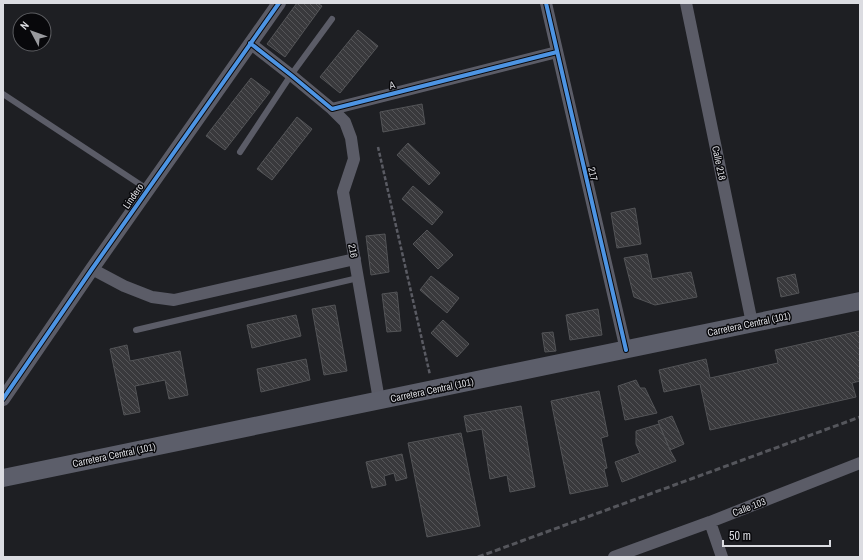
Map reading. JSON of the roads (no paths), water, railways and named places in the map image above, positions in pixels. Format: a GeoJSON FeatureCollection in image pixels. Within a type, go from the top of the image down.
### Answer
{"type":"FeatureCollection","features":[{"type":"Feature","properties":{"kind":"main road","name":"Carretera Central (101)"},"geometry":{"type":"LineString","coordinates":[[3,478],[860,301]]}},
{"type":"Feature","properties":{"kind":"street","name":"Lindero"},"geometry":{"type":"LineString","coordinates":[[3,398],[279,3]]}},
{"type":"Feature","properties":{"kind":"street","name":"217"},"geometry":{"type":"LineString","coordinates":[[546,3],[626,350]]}},
{"type":"Feature","properties":{"kind":"street","name":"Calle 218"},"geometry":{"type":"LineString","coordinates":[[686,3],[752,323]]}},
{"type":"Feature","properties":{"kind":"street"},"geometry":{"type":"LineString","coordinates":[[250,43],[332,109]]}},
{"type":"Feature","properties":{"kind":"street","name":"A"},"geometry":{"type":"LineString","coordinates":[[332,109],[557,52]]}},
{"type":"Feature","properties":{"kind":"street","name":"216"},"geometry":{"type":"LineString","coordinates":[[332,109],[345,122],[351,138],[354,159],[343,192],[379,400]]}},
{"type":"Feature","properties":{"kind":"street"},"geometry":{"type":"LineString","coordinates":[[92,269],[124,286],[152,297],[174,300],[355,259]]}},
{"type":"Feature","properties":{"kind":"street","name":"Calle 103"},"geometry":{"type":"LineString","coordinates":[[614,557],[710,522],[860,464]]}},
{"type":"Feature","properties":{"kind":"street"},"geometry":{"type":"LineString","coordinates":[[710,522],[722,557]]}},
{"type":"Feature","properties":{"kind":"lane"},"geometry":{"type":"LineString","coordinates":[[240,152],[291,75],[332,19]]}},
{"type":"Feature","properties":{"kind":"lane"},"geometry":{"type":"LineString","coordinates":[[3,94],[148,189]]}},
{"type":"Feature","properties":{"kind":"lane"},"geometry":{"type":"LineString","coordinates":[[136,330],[358,278]]}},
{"type":"Feature","properties":{"kind":"railway"},"geometry":{"type":"LineString","coordinates":[[478,557],[860,417]]}}]}
